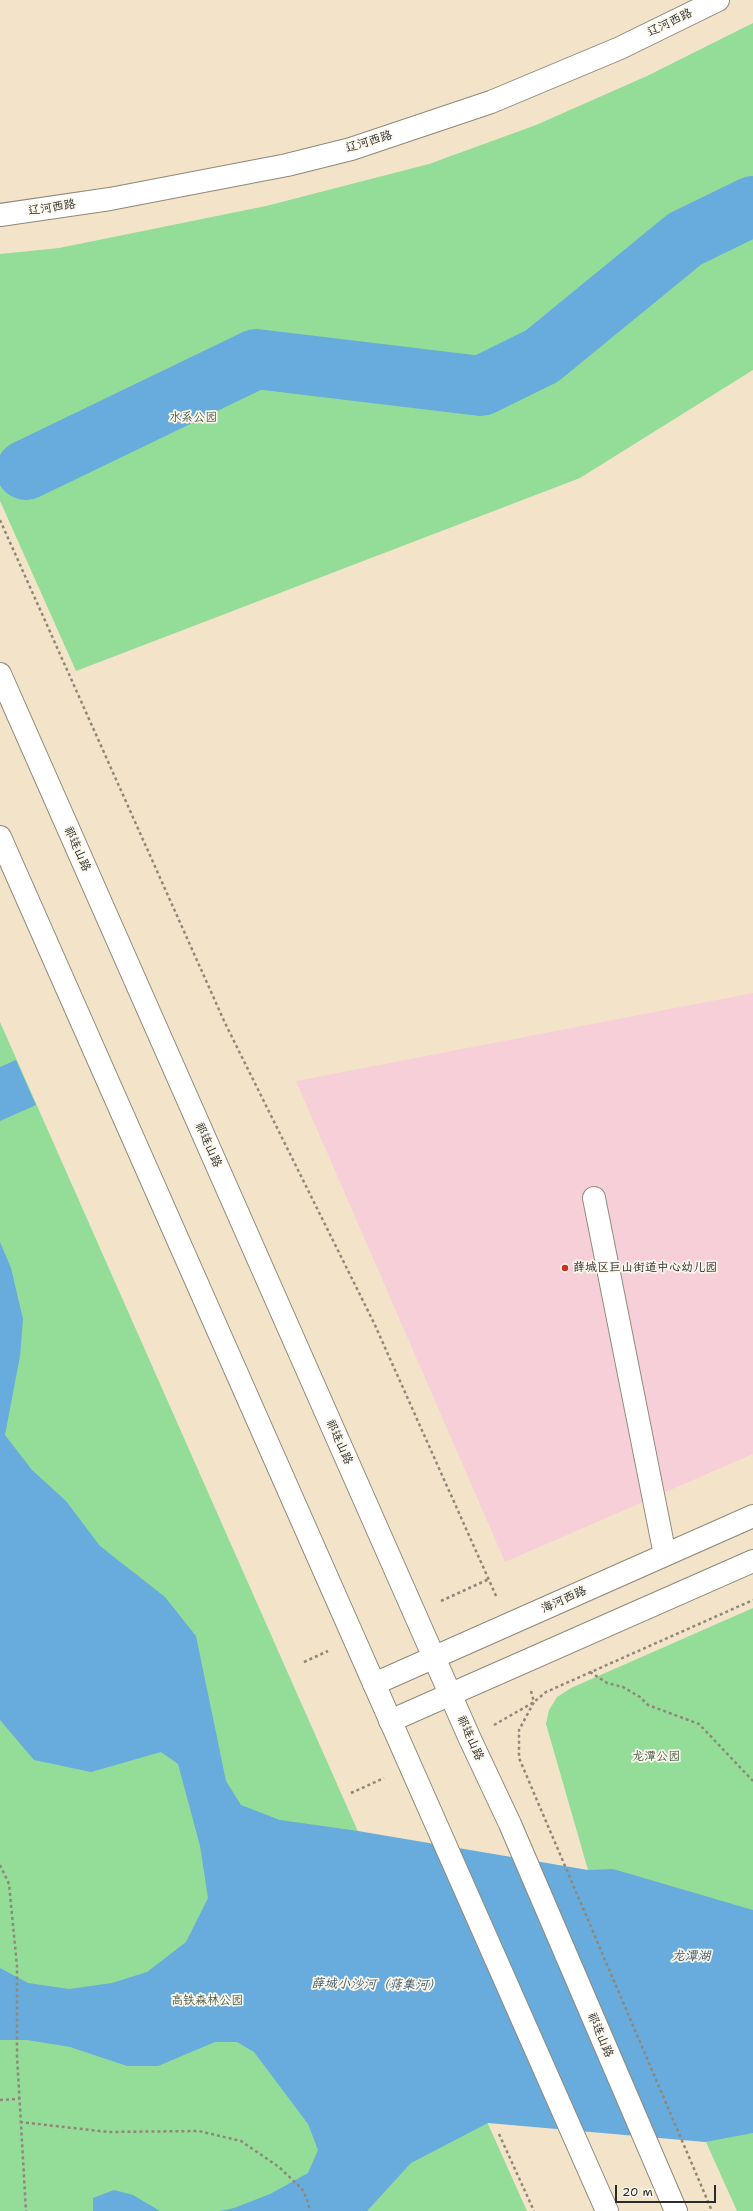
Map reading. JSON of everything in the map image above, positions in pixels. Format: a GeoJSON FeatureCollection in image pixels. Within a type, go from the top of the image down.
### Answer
{"type":"FeatureCollection","features":[{"type":"Feature","properties":{"kind":"main road","name":"辽河西路"},"geometry":{"type":"LineString","coordinates":[[0,216],[110,199],[287,165],[351,148],[491,102],[620,48],[718,0]]}},
{"type":"Feature","properties":{"kind":"main road","name":"祁连山路"},"geometry":{"type":"LineString","coordinates":[[0,674],[434,1657],[510,1824],[676,2211]]}},
{"type":"Feature","properties":{"kind":"main road"},"geometry":{"type":"LineString","coordinates":[[0,837],[428,1809],[607,2211]]}},
{"type":"Feature","properties":{"kind":"main road"},"geometry":{"type":"LineString","coordinates":[[594,1198],[666,1555]]}},
{"type":"Feature","properties":{"kind":"main road","name":"海河西路"},"geometry":{"type":"LineString","coordinates":[[374,1684],[753,1516]]}},
{"type":"Feature","properties":{"kind":"main road"},"geometry":{"type":"LineString","coordinates":[[390,1721],[753,1561]]}},
{"type":"Feature","properties":{"kind":"path"},"geometry":{"type":"LineString","coordinates":[[0,520],[225,1023],[374,1323],[489,1579]]}},
{"type":"Feature","properties":{"kind":"path"},"geometry":{"type":"LineString","coordinates":[[712,2211],[519,1758],[519,1730],[534,1702],[546,1692],[753,1600]]}},
{"type":"Feature","properties":{"kind":"path"},"geometry":{"type":"LineString","coordinates":[[590,1672],[606,1683],[623,1687],[640,1697],[648,1705],[699,1724],[753,1781]]}},
{"type":"Feature","properties":{"kind":"path"},"geometry":{"type":"LineString","coordinates":[[0,1865],[9,1884],[17,1966],[17,2056],[26,2211]]}},
{"type":"Feature","properties":{"kind":"path"},"geometry":{"type":"LineString","coordinates":[[0,2100],[19,2099]]}},
{"type":"Feature","properties":{"kind":"path"},"geometry":{"type":"LineString","coordinates":[[20,2122],[108,2132],[200,2131],[240,2141],[279,2167],[302,2189],[307,2199],[310,2211]]}},
{"type":"Feature","properties":{"kind":"path"},"geometry":{"type":"LineString","coordinates":[[499,2134],[534,2211]]}},
{"type":"Feature","properties":{"kind":"shaded area","name":"薛城区巨山街道中心幼儿园"},"geometry":{"type":"Polygon","coordinates":[[[753,993],[753,1454],[505,1562],[296,1081],[753,993]]]}},
{"type":"Feature","properties":{"kind":"green space","name":"水系公园"},"geometry":{"type":"Polygon","coordinates":[[[753,23],[753,370],[580,478],[76,671],[0,501],[0,254],[59,248],[266,206],[429,164],[536,125],[647,76],[753,23]]]}},
{"type":"Feature","properties":{"kind":"green space","name":"高铁森林公园"},"geometry":{"type":"Polygon","coordinates":[[[0,1022],[425,1983],[527,2211],[0,2211],[0,1022]]]}},
{"type":"Feature","properties":{"kind":"green space","name":"龙潭公园"},"geometry":{"type":"Polygon","coordinates":[[[753,1608],[753,2211],[737,2211],[648,2013],[588,1870],[546,1724],[549,1710],[557,1697],[571,1688],[753,1608]]]}},
{"type":"Feature","properties":{"kind":"water"},"geometry":{"type":"Polygon","coordinates":[[[16,1060],[36,1105],[0,1121],[0,1067],[16,1060]]]}},
{"type":"Feature","properties":{"kind":"water"},"geometry":{"type":"Polygon","coordinates":[[[0,1242],[11,1268],[23,1319],[20,1356],[5,1435],[32,1470],[66,1501],[100,1546],[165,1597],[196,1636],[226,1781],[241,1805],[280,1820],[358,1831],[588,1870],[613,1869],[753,1910],[753,2133],[705,2142],[488,2123],[411,2163],[367,2211],[219,2211],[234,2208],[270,2194],[308,2173],[318,2150],[308,2124],[254,2052],[237,2042],[215,2042],[158,2066],[127,2066],[70,2047],[27,2040],[0,2040],[0,1968],[28,1983],[69,1989],[112,1983],[147,1972],[186,1942],[208,1898],[200,1846],[178,1764],[161,1752],[91,1772],[34,1760],[0,1720],[0,1242]]]}},
{"type":"Feature","properties":{"kind":"water"},"geometry":{"type":"Polygon","coordinates":[[[114,2190],[133,2195],[160,2211],[93,2211],[93,2198],[114,2190]]]}},
{"type":"Feature","properties":{"kind":"waterway"},"geometry":{"type":"LineString","coordinates":[[26,470],[256,359],[481,386],[542,356],[685,239],[753,206]]}},
{"type":"Feature","properties":{"kind":"place","name":"薛城区巨山街道中心幼儿园"},"geometry":{"type":"Point","coordinates":[565,1268]}},
{"type":"Feature","properties":{"kind":"water label","name":"龙潭湖"},"geometry":{"type":"Point","coordinates":[691,1957]}},
{"type":"Feature","properties":{"kind":"water label","name":"薛城小沙河（蒋集河）"},"geometry":{"type":"Point","coordinates":[376,1985]}}]}
